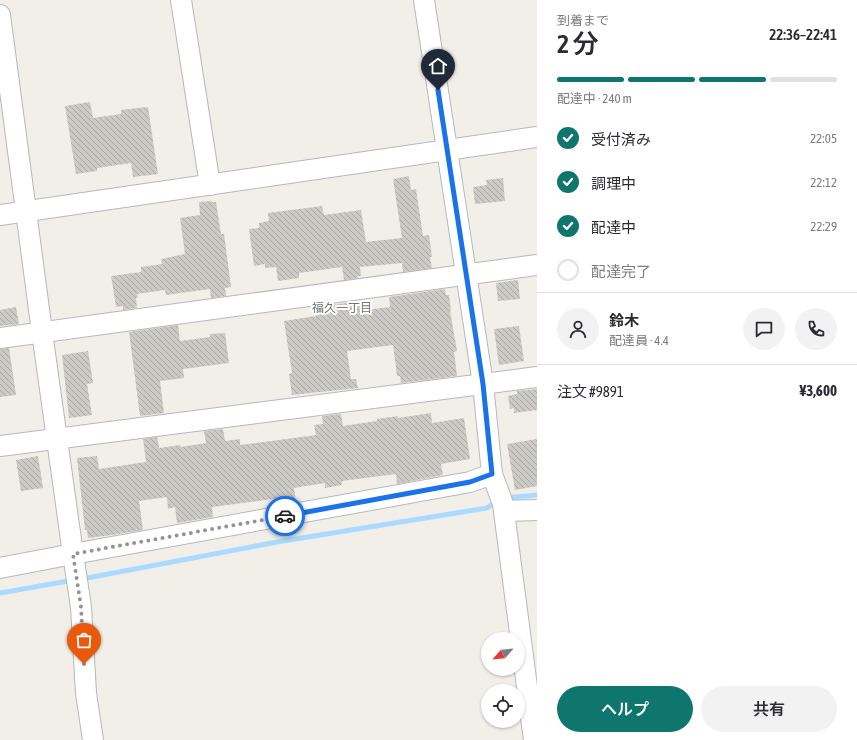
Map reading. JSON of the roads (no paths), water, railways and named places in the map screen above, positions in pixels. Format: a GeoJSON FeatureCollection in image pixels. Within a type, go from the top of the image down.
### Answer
{"type":"FeatureCollection","features":[{"type":"Feature","properties":{"kind":"street"},"geometry":{"type":"LineString","coordinates":[[181,0],[210,185]]}},
{"type":"Feature","properties":{"kind":"street"},"geometry":{"type":"LineString","coordinates":[[424,0],[483,384],[493,479],[503,508],[529,639],[534,740]]}},
{"type":"Feature","properties":{"kind":"street"},"geometry":{"type":"LineString","coordinates":[[0,15],[42,332],[81,607],[86,693],[93,740]]}},
{"type":"Feature","properties":{"kind":"street"},"geometry":{"type":"LineString","coordinates":[[0,215],[537,137]]}},
{"type":"Feature","properties":{"kind":"street"},"geometry":{"type":"LineString","coordinates":[[0,338],[537,265]]}},
{"type":"Feature","properties":{"kind":"street"},"geometry":{"type":"LineString","coordinates":[[0,446],[537,377]]}},
{"type":"Feature","properties":{"kind":"street"},"geometry":{"type":"LineString","coordinates":[[0,568],[74,559],[462,483],[493,479]]}},
{"type":"Feature","properties":{"kind":"street"},"geometry":{"type":"LineString","coordinates":[[503,508],[537,510]]}},
{"type":"Feature","properties":{"kind":"waterway"},"geometry":{"type":"LineString","coordinates":[[504,498],[537,495]]}},
{"type":"Feature","properties":{"kind":"waterway"},"geometry":{"type":"LineString","coordinates":[[82,579],[277,542],[487,508],[497,501]]}},
{"type":"Feature","properties":{"kind":"waterway"},"geometry":{"type":"LineString","coordinates":[[0,593],[74,580]]}},
{"type":"Feature","properties":{"kind":"district","name":"福久一丁目"},"geometry":{"type":"Point","coordinates":[342,308]}}]}
